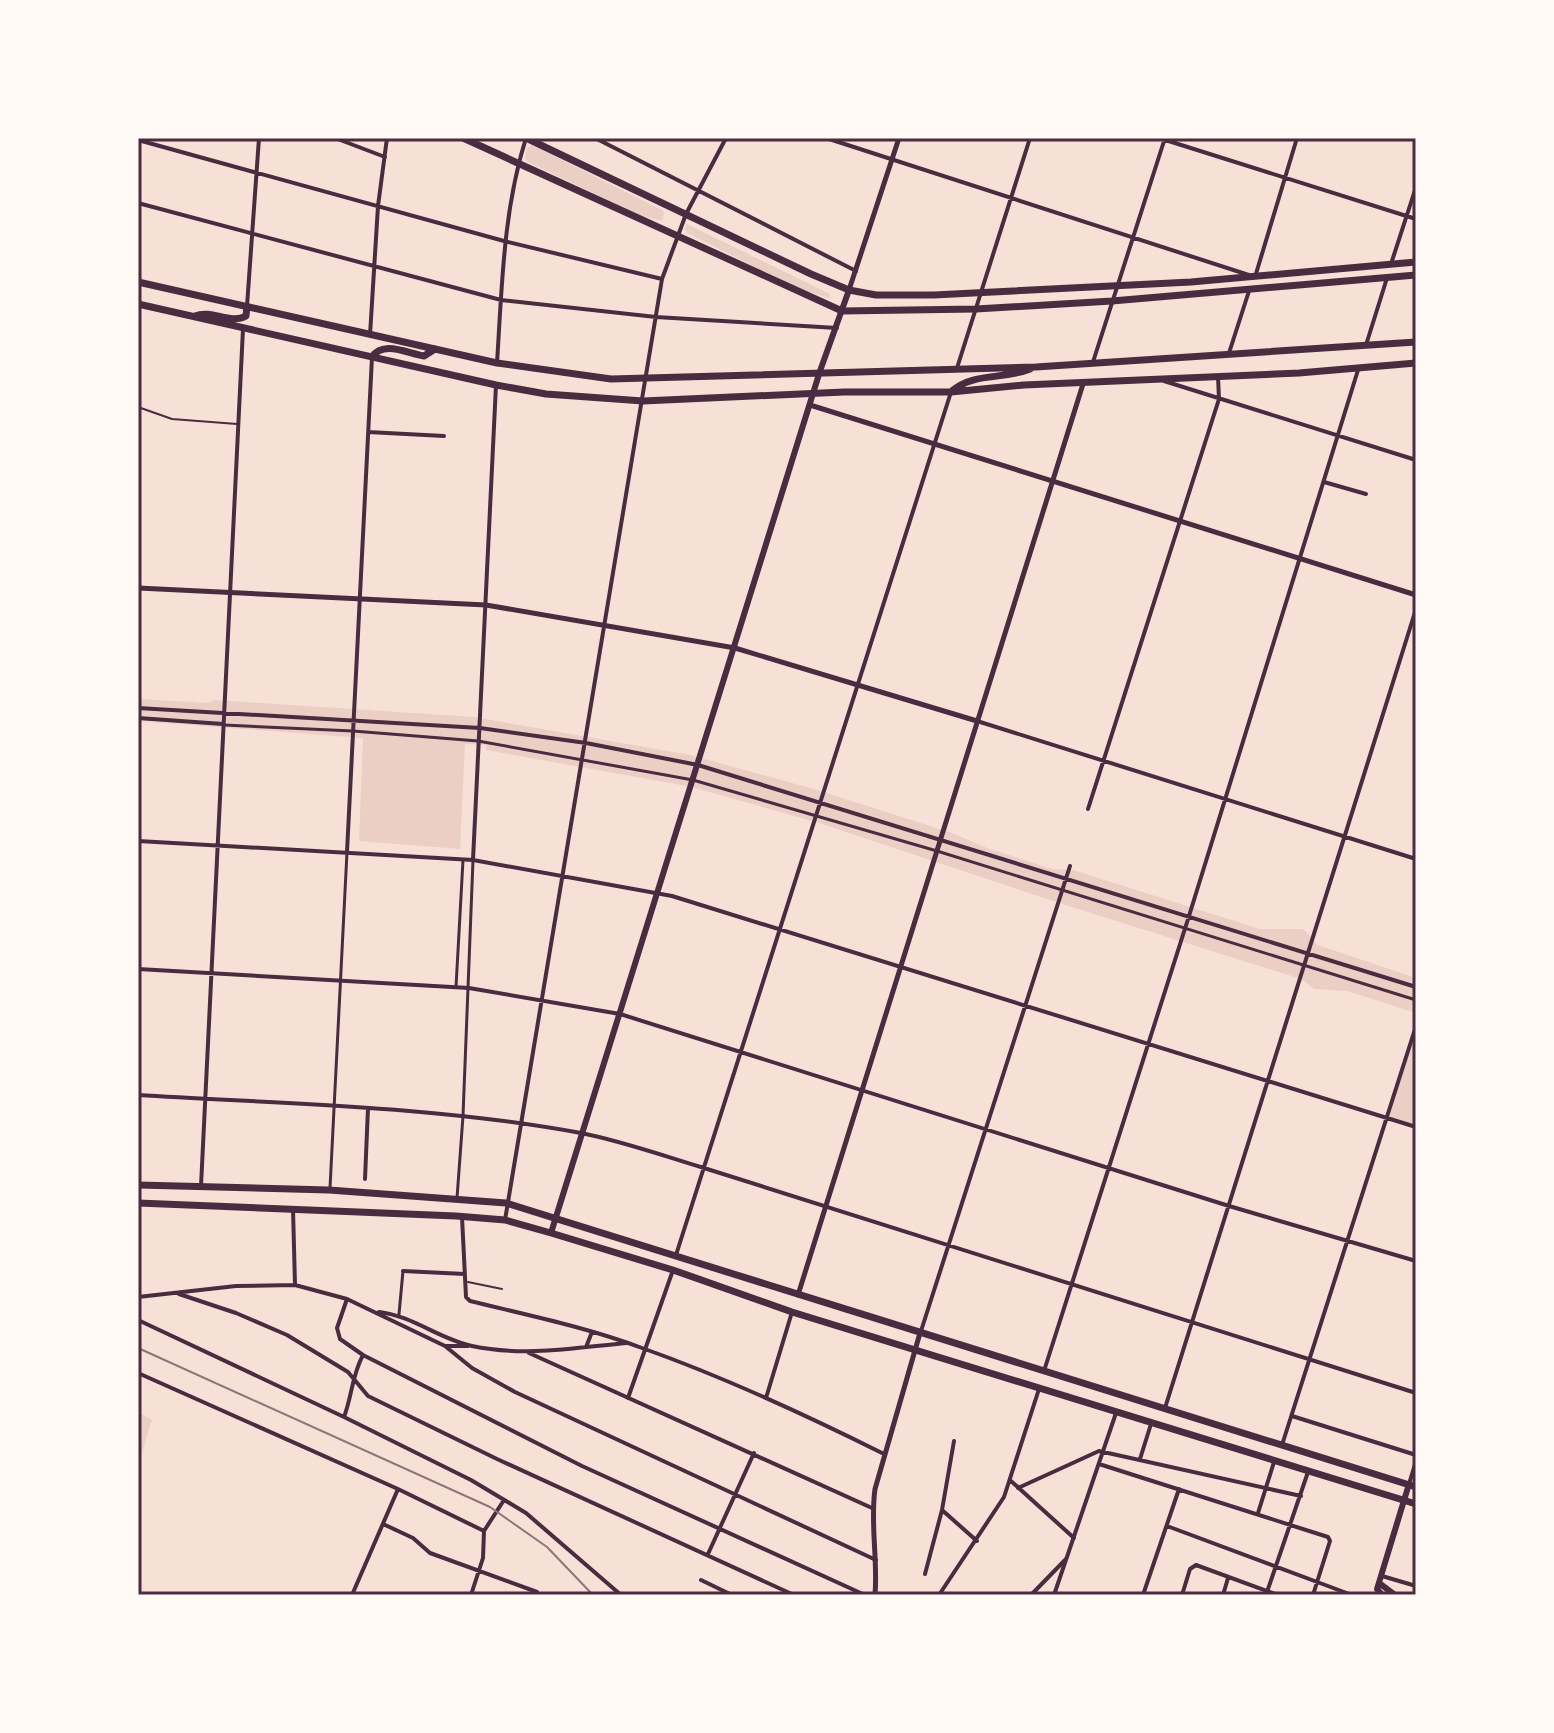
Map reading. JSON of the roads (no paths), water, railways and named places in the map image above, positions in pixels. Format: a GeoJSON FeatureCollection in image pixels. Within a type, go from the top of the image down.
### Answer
{"type":"FeatureCollection","features":[{"type":"Feature","properties":{"kind":"main road"},"geometry":{"type":"LineString","coordinates":[[463,138],[842,311],[976,309],[1112,301],[1416,275]]}},
{"type":"Feature","properties":{"kind":"main road"},"geometry":{"type":"LineString","coordinates":[[526,138],[849,290],[876,295],[1116,287],[1416,262]]}},
{"type":"Feature","properties":{"kind":"main road"},"geometry":{"type":"LineString","coordinates":[[138,282],[497,363],[579,376],[645,379],[820,371],[1036,367],[1416,342]]}},
{"type":"Feature","properties":{"kind":"main road"},"geometry":{"type":"LineString","coordinates":[[551,1233],[820,371],[849,290]]}},
{"type":"Feature","properties":{"kind":"main road"},"geometry":{"type":"LineString","coordinates":[[138,304],[496,385],[546,394],[643,401],[951,392],[1024,385],[1218,377],[1416,363]]}},
{"type":"Feature","properties":{"kind":"main road"},"geometry":{"type":"LineString","coordinates":[[192,316],[203,312],[240,319],[246,316],[247,306]]}},
{"type":"Feature","properties":{"kind":"main road"},"geometry":{"type":"LineString","coordinates":[[372,357],[377,350],[385,348],[424,356],[435,349]]}},
{"type":"Feature","properties":{"kind":"main road"},"geometry":{"type":"LineString","coordinates":[[951,392],[968,380],[1002,377],[1036,367]]}},
{"type":"Feature","properties":{"kind":"main road"},"geometry":{"type":"LineString","coordinates":[[138,1185],[329,1190],[506,1203],[1412,1485],[1404,1500],[1379,1587],[1395,1595]]}},
{"type":"Feature","properties":{"kind":"main road"},"geometry":{"type":"LineString","coordinates":[[138,1203],[505,1220],[673,1270],[792,1312],[1151,1424],[1416,1504]]}},
{"type":"Feature","properties":{"kind":"street"},"geometry":{"type":"LineString","coordinates":[[247,306],[259,138]]}},
{"type":"Feature","properties":{"kind":"street"},"geometry":{"type":"LineString","coordinates":[[335,138],[385,157]]}},
{"type":"Feature","properties":{"kind":"street"},"geometry":{"type":"LineString","coordinates":[[370,335],[378,206],[387,138]]}},
{"type":"Feature","properties":{"kind":"street"},"geometry":{"type":"LineString","coordinates":[[497,363],[504,241],[518,163],[526,138]]}},
{"type":"Feature","properties":{"kind":"street"},"geometry":{"type":"LineString","coordinates":[[595,138],[857,272]]}},
{"type":"Feature","properties":{"kind":"street"},"geometry":{"type":"LineString","coordinates":[[505,1220],[662,279],[686,214],[726,138]]}},
{"type":"Feature","properties":{"kind":"street"},"geometry":{"type":"LineString","coordinates":[[826,138],[1255,277],[1297,138]]}},
{"type":"Feature","properties":{"kind":"street"},"geometry":{"type":"LineString","coordinates":[[849,290],[899,138]]}},
{"type":"Feature","properties":{"kind":"street"},"geometry":{"type":"LineString","coordinates":[[957,370],[1030,138]]}},
{"type":"Feature","properties":{"kind":"street"},"geometry":{"type":"LineString","coordinates":[[1092,364],[1163,139],[1416,219]]}},
{"type":"Feature","properties":{"kind":"street"},"geometry":{"type":"LineString","coordinates":[[138,140],[504,241],[662,279]]}},
{"type":"Feature","properties":{"kind":"street"},"geometry":{"type":"LineString","coordinates":[[1391,264],[1416,187]]}},
{"type":"Feature","properties":{"kind":"street"},"geometry":{"type":"LineString","coordinates":[[138,203],[501,300],[656,317],[837,328]]}},
{"type":"Feature","properties":{"kind":"street"},"geometry":{"type":"LineString","coordinates":[[1365,347],[1387,278]]}},
{"type":"Feature","properties":{"kind":"street"},"geometry":{"type":"LineString","coordinates":[[1228,355],[1249,291]]}},
{"type":"Feature","properties":{"kind":"street"},"geometry":{"type":"LineString","coordinates":[[201,1186],[243,328]]}},
{"type":"Feature","properties":{"kind":"street"},"geometry":{"type":"LineString","coordinates":[[329,1190],[372,357]]}},
{"type":"Feature","properties":{"kind":"street"},"geometry":{"type":"LineString","coordinates":[[1044,1371],[1149,1044],[1358,368]]}},
{"type":"Feature","properties":{"kind":"street"},"geometry":{"type":"LineString","coordinates":[[1088,809],[1219,399],[1218,377]]}},
{"type":"Feature","properties":{"kind":"street"},"geometry":{"type":"LineString","coordinates":[[1162,380],[1416,460]]}},
{"type":"Feature","properties":{"kind":"street"},"geometry":{"type":"LineString","coordinates":[[798,1295],[1083,384]]}},
{"type":"Feature","properties":{"kind":"street"},"geometry":{"type":"LineString","coordinates":[[457,1198],[496,385]]}},
{"type":"Feature","properties":{"kind":"street"},"geometry":{"type":"LineString","coordinates":[[676,1255],[951,392]]}},
{"type":"Feature","properties":{"kind":"street"},"geometry":{"type":"LineString","coordinates":[[810,405],[1416,595]]}},
{"type":"Feature","properties":{"kind":"street"},"geometry":{"type":"LineString","coordinates":[[368,432],[444,436]]}},
{"type":"Feature","properties":{"kind":"street"},"geometry":{"type":"LineString","coordinates":[[1324,482],[1366,494]]}},
{"type":"Feature","properties":{"kind":"street"},"geometry":{"type":"LineString","coordinates":[[138,588],[486,605],[735,648],[1416,859]]}},
{"type":"Feature","properties":{"kind":"street"},"geometry":{"type":"LineString","coordinates":[[1165,1409],[1416,609]]}},
{"type":"Feature","properties":{"kind":"street"},"geometry":{"type":"LineString","coordinates":[[138,708],[480,728],[586,743],[698,765],[1416,987]]}},
{"type":"Feature","properties":{"kind":"street"},"geometry":{"type":"LineString","coordinates":[[138,718],[478,741],[693,780],[937,851],[1416,1000]]}},
{"type":"Feature","properties":{"kind":"street"},"geometry":{"type":"LineString","coordinates":[[138,841],[473,860],[658,893],[1416,1127]]}},
{"type":"Feature","properties":{"kind":"street"},"geometry":{"type":"LineString","coordinates":[[456,987],[463,860]]}},
{"type":"Feature","properties":{"kind":"street"},"geometry":{"type":"LineString","coordinates":[[875,1595],[872,1508],[884,1454],[1070,866]]}},
{"type":"Feature","properties":{"kind":"street"},"geometry":{"type":"LineString","coordinates":[[138,969],[469,988],[620,1014],[1229,1206],[1416,1261]]}},
{"type":"Feature","properties":{"kind":"street"},"geometry":{"type":"LineString","coordinates":[[1282,1445],[1416,1026]]}},
{"type":"Feature","properties":{"kind":"street"},"geometry":{"type":"LineString","coordinates":[[138,1095],[334,1105],[463,1116],[582,1133],[704,1168],[1416,1393]]}},
{"type":"Feature","properties":{"kind":"street"},"geometry":{"type":"LineString","coordinates":[[365,1179],[368,1108]]}},
{"type":"Feature","properties":{"kind":"street"},"geometry":{"type":"LineString","coordinates":[[293,1209],[295,1285]]}},
{"type":"Feature","properties":{"kind":"street"},"geometry":{"type":"LineString","coordinates":[[462,1217],[468,1300],[644,1348],[820,1422],[884,1454]]}},
{"type":"Feature","properties":{"kind":"street"},"geometry":{"type":"LineString","coordinates":[[628,1398],[673,1270]]}},
{"type":"Feature","properties":{"kind":"street"},"geometry":{"type":"LineString","coordinates":[[399,1314],[403,1271],[465,1274]]}},
{"type":"Feature","properties":{"kind":"street"},"geometry":{"type":"LineString","coordinates":[[138,1297],[236,1286],[295,1285],[347,1299],[445,1346],[472,1368],[515,1392],[876,1560]]}},
{"type":"Feature","properties":{"kind":"street"},"geometry":{"type":"LineString","coordinates":[[179,1294],[236,1313],[287,1335],[328,1358],[353,1378],[368,1396],[794,1595]]}},
{"type":"Feature","properties":{"kind":"street"},"geometry":{"type":"LineString","coordinates":[[347,1299],[337,1328],[340,1339],[363,1355],[582,1466],[865,1595]]}},
{"type":"Feature","properties":{"kind":"street"},"geometry":{"type":"LineString","coordinates":[[377,1312],[399,1314],[468,1346]]}},
{"type":"Feature","properties":{"kind":"street"},"geometry":{"type":"LineString","coordinates":[[765,1399],[792,1312]]}},
{"type":"Feature","properties":{"kind":"street"},"geometry":{"type":"LineString","coordinates":[[138,1320],[471,1480],[526,1513],[616,1594]]}},
{"type":"Feature","properties":{"kind":"street"},"geometry":{"type":"LineString","coordinates":[[586,1347],[592,1332]]}},
{"type":"Feature","properties":{"kind":"street"},"geometry":{"type":"LineString","coordinates":[[445,1346],[529,1353],[628,1343]]}},
{"type":"Feature","properties":{"kind":"street"},"geometry":{"type":"LineString","coordinates":[[529,1353],[872,1508]]}},
{"type":"Feature","properties":{"kind":"street"},"geometry":{"type":"LineString","coordinates":[[344,1417],[353,1392],[353,1378],[363,1355]]}},
{"type":"Feature","properties":{"kind":"street"},"geometry":{"type":"LineString","coordinates":[[138,1373],[398,1489],[484,1531]]}},
{"type":"Feature","properties":{"kind":"street"},"geometry":{"type":"LineString","coordinates":[[939,1595],[1004,1497],[1039,1389]]}},
{"type":"Feature","properties":{"kind":"street"},"geometry":{"type":"LineString","coordinates":[[1054,1595],[1116,1413]]}},
{"type":"Feature","properties":{"kind":"street"},"geometry":{"type":"LineString","coordinates":[[1292,1416],[1416,1455]]}},
{"type":"Feature","properties":{"kind":"street"},"geometry":{"type":"LineString","coordinates":[[1140,1459],[1151,1424]]}},
{"type":"Feature","properties":{"kind":"street"},"geometry":{"type":"LineString","coordinates":[[925,1574],[942,1510],[954,1441]]}},
{"type":"Feature","properties":{"kind":"street"},"geometry":{"type":"LineString","coordinates":[[1018,1488],[1084,1456],[1103,1452],[1301,1496]]}},
{"type":"Feature","properties":{"kind":"street"},"geometry":{"type":"LineString","coordinates":[[708,1554],[754,1453]]}},
{"type":"Feature","properties":{"kind":"street"},"geometry":{"type":"LineString","coordinates":[[1412,1485],[1416,1461]]}},
{"type":"Feature","properties":{"kind":"street"},"geometry":{"type":"LineString","coordinates":[[1258,1514],[1274,1462]]}},
{"type":"Feature","properties":{"kind":"street"},"geometry":{"type":"LineString","coordinates":[[1099,1464],[1329,1538],[1313,1595]]}},
{"type":"Feature","properties":{"kind":"street"},"geometry":{"type":"LineString","coordinates":[[1267,1593],[1308,1472]]}},
{"type":"Feature","properties":{"kind":"street"},"geometry":{"type":"LineString","coordinates":[[1011,1481],[1074,1538]]}},
{"type":"Feature","properties":{"kind":"street"},"geometry":{"type":"LineString","coordinates":[[352,1595],[398,1489]]}},
{"type":"Feature","properties":{"kind":"street"},"geometry":{"type":"LineString","coordinates":[[1143,1595],[1179,1489]]}},
{"type":"Feature","properties":{"kind":"street"},"geometry":{"type":"LineString","coordinates":[[471,1595],[480,1570],[484,1531],[504,1500]]}},
{"type":"Feature","properties":{"kind":"street"},"geometry":{"type":"LineString","coordinates":[[942,1510],[977,1541]]}},
{"type":"Feature","properties":{"kind":"street"},"geometry":{"type":"LineString","coordinates":[[383,1524],[413,1538],[430,1553],[537,1592]]}},
{"type":"Feature","properties":{"kind":"street"},"geometry":{"type":"LineString","coordinates":[[1167,1526],[1352,1595]]}},
{"type":"Feature","properties":{"kind":"street"},"geometry":{"type":"LineString","coordinates":[[1031,1595],[1067,1557]]}},
{"type":"Feature","properties":{"kind":"street"},"geometry":{"type":"LineString","coordinates":[[1182,1595],[1190,1569],[1196,1565],[1278,1595]]}},
{"type":"Feature","properties":{"kind":"street"},"geometry":{"type":"LineString","coordinates":[[1223,1595],[1229,1577]]}},
{"type":"Feature","properties":{"kind":"street"},"geometry":{"type":"LineString","coordinates":[[701,1580],[732,1595]]}},
{"type":"Feature","properties":{"kind":"street"},"geometry":{"type":"LineString","coordinates":[[1379,1587],[1416,1586]]}},
{"type":"Feature","properties":{"kind":"lane"},"geometry":{"type":"LineString","coordinates":[[138,407],[172,419],[238,424]]}},
{"type":"Feature","properties":{"kind":"lane"},"geometry":{"type":"LineString","coordinates":[[466,1281],[502,1289]]}},
{"type":"Feature","properties":{"kind":"railway"},"geometry":{"type":"LineString","coordinates":[[138,1348],[490,1507],[547,1547],[593,1595]]}}]}
